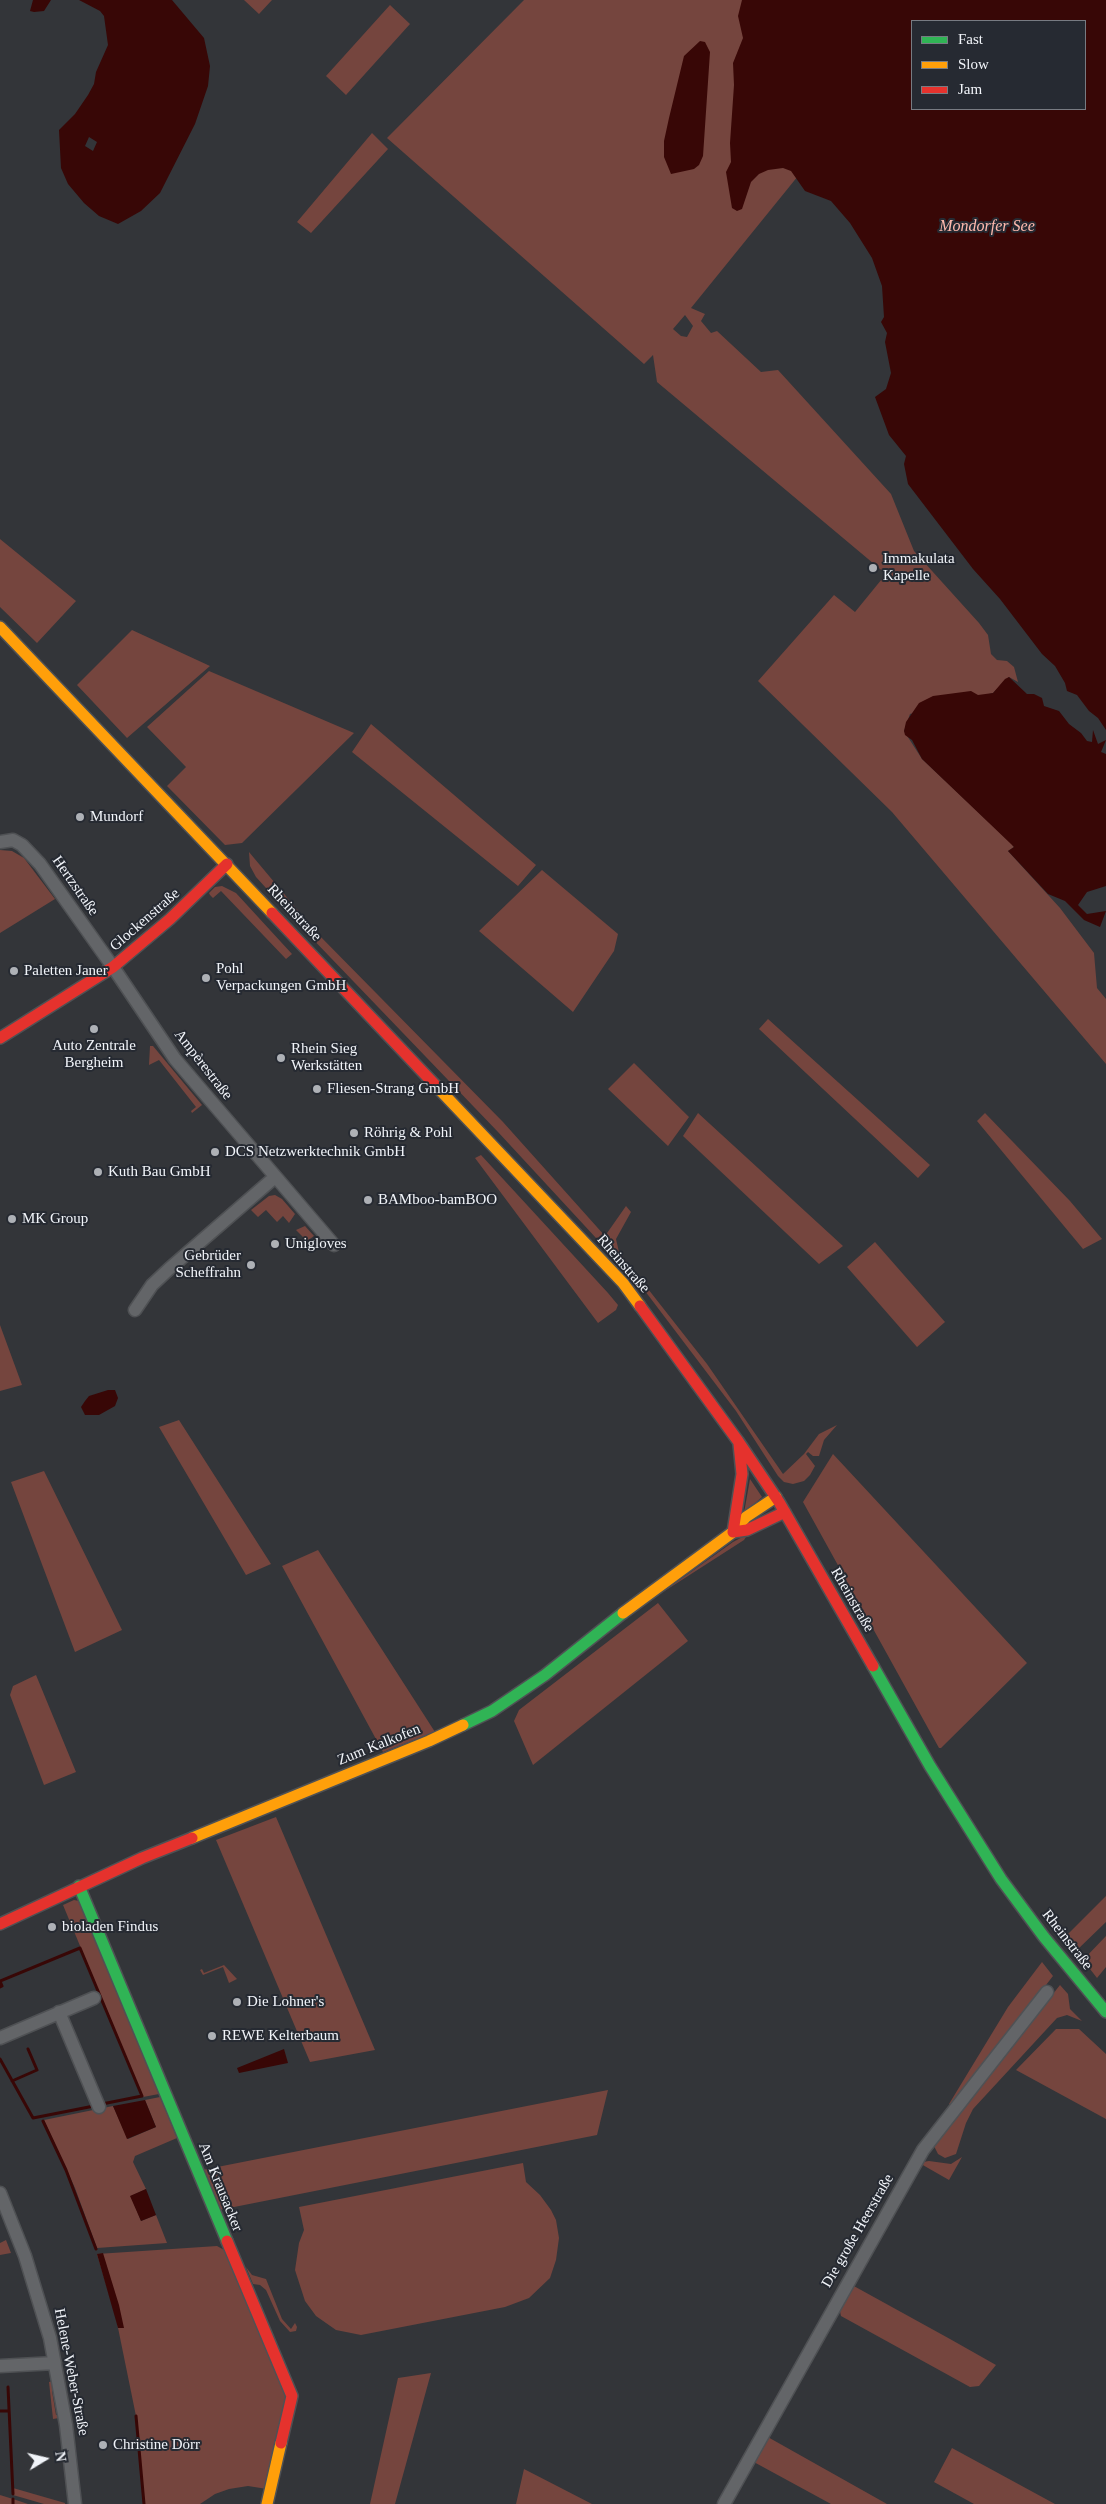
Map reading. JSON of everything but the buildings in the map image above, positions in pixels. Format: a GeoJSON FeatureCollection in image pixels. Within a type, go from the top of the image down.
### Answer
{"type":"FeatureCollection","features":[{"type":"Feature","properties":{"kind":"street","name":"Rheinstraße"},"geometry":{"type":"LineString","coordinates":[[0,626],[623,1283],[738,1441],[776,1497],[963,1822],[1038,1930],[1106,2012]]}},
{"type":"Feature","properties":{"kind":"street","name":"Hertzstraße"},"geometry":{"type":"LineString","coordinates":[[0,842],[13,840],[28,850],[114,967]]}},
{"type":"Feature","properties":{"kind":"street","name":"Glockenstraße"},"geometry":{"type":"LineString","coordinates":[[0,1038],[114,967],[170,919],[227,864]]}},
{"type":"Feature","properties":{"kind":"street","name":"Ampèrestraße"},"geometry":{"type":"LineString","coordinates":[[114,967],[175,1059],[334,1245]]}},
{"type":"Feature","properties":{"kind":"street"},"geometry":{"type":"LineString","coordinates":[[135,1310],[152,1285],[169,1268],[275,1177]]}},
{"type":"Feature","properties":{"kind":"street"},"geometry":{"type":"LineString","coordinates":[[733,1532],[742,1474],[738,1441]]}},
{"type":"Feature","properties":{"kind":"street","name":"Zum Kalkofen"},"geometry":{"type":"LineString","coordinates":[[0,1924],[142,1858],[429,1741],[478,1719],[517,1696],[651,1590],[733,1532],[746,1517],[776,1497]]}},
{"type":"Feature","properties":{"kind":"street","name":"Zum Kalkofen"},"geometry":{"type":"LineString","coordinates":[[733,1532],[747,1530],[785,1512]]}},
{"type":"Feature","properties":{"kind":"street","name":"Am Krausacker"},"geometry":{"type":"LineString","coordinates":[[79,1886],[292,2396],[267,2504]]}},
{"type":"Feature","properties":{"kind":"street","name":"Die große Heerstraße"},"geometry":{"type":"LineString","coordinates":[[724,2504],[923,2150],[1047,1992]]}},
{"type":"Feature","properties":{"kind":"street"},"geometry":{"type":"LineString","coordinates":[[0,2038],[94,1998]]}},
{"type":"Feature","properties":{"kind":"street"},"geometry":{"type":"LineString","coordinates":[[60,2012],[98,2107]]}},
{"type":"Feature","properties":{"kind":"street","name":"Helene-Weber-Straße"},"geometry":{"type":"LineString","coordinates":[[0,2193],[34,2283],[55,2363],[75,2504]]}},
{"type":"Feature","properties":{"kind":"street"},"geometry":{"type":"LineString","coordinates":[[0,2366],[55,2363]]}},
{"type":"Feature","properties":{"kind":"shaded area"},"geometry":{"type":"Polygon","coordinates":[[[244,0],[272,0],[259,14],[244,0]]]}},
{"type":"Feature","properties":{"kind":"shaded area","name":"Mondorfer See"},"geometry":{"type":"Polygon","coordinates":[[[524,0],[1106,0],[1106,331],[858,102],[691,308],[705,314],[701,321],[711,333],[717,331],[761,372],[778,370],[891,494],[914,551],[988,635],[991,654],[997,660],[1007,661],[1014,667],[1018,682],[1009,677],[993,693],[910,714],[904,731],[922,759],[1011,843],[1014,847],[1008,851],[1060,908],[1094,953],[1097,988],[1106,999],[1106,1064],[892,812],[758,681],[834,595],[855,612],[886,574],[657,382],[653,355],[644,364],[387,138],[524,0]],[[685,315],[673,329],[681,336],[687,337],[693,326],[685,315]]]}},
{"type":"Feature","properties":{"kind":"shaded area"},"geometry":{"type":"Polygon","coordinates":[[[390,5],[410,24],[346,95],[326,76],[390,5]]]}},
{"type":"Feature","properties":{"kind":"shaded area"},"geometry":{"type":"Polygon","coordinates":[[[372,133],[388,149],[311,233],[297,222],[372,133]]]}},
{"type":"Feature","properties":{"kind":"shaded area"},"geometry":{"type":"Polygon","coordinates":[[[0,539],[76,601],[37,643],[0,607],[0,539]]]}},
{"type":"Feature","properties":{"kind":"shaded area"},"geometry":{"type":"Polygon","coordinates":[[[132,630],[210,666],[127,738],[77,685],[132,630]]]}},
{"type":"Feature","properties":{"kind":"shaded area"},"geometry":{"type":"Polygon","coordinates":[[[209,671],[354,733],[242,843],[225,845],[167,786],[186,767],[147,727],[209,671]]]}},
{"type":"Feature","properties":{"kind":"shaded area"},"geometry":{"type":"Polygon","coordinates":[[[371,724],[536,865],[518,886],[352,752],[371,724]]]}},
{"type":"Feature","properties":{"kind":"shaded area"},"geometry":{"type":"Polygon","coordinates":[[[0,850],[12,851],[24,858],[55,899],[0,933],[0,850]]]}},
{"type":"Feature","properties":{"kind":"shaded area"},"geometry":{"type":"Polygon","coordinates":[[[249,852],[316,932],[503,1122],[605,1236],[626,1206],[631,1212],[616,1239],[619,1252],[707,1364],[783,1474],[804,1454],[819,1434],[837,1425],[824,1440],[819,1456],[813,1456],[808,1452],[806,1454],[815,1466],[804,1481],[793,1484],[784,1482],[778,1476],[736,1411],[645,1291],[498,1132],[306,932],[256,877],[250,866],[249,852]]]}},
{"type":"Feature","properties":{"kind":"shaded area"},"geometry":{"type":"Polygon","coordinates":[[[542,870],[618,934],[614,951],[573,1012],[479,931],[542,870]]]}},
{"type":"Feature","properties":{"kind":"shaded area"},"geometry":{"type":"Polygon","coordinates":[[[222,886],[236,893],[292,954],[286,959],[221,891],[213,898],[210,895],[209,893],[215,887],[222,886]]]}},
{"type":"Feature","properties":{"kind":"shaded area"},"geometry":{"type":"Polygon","coordinates":[[[768,1019],[930,1165],[918,1178],[759,1029],[768,1019]]]}},
{"type":"Feature","properties":{"kind":"shaded area"},"geometry":{"type":"Polygon","coordinates":[[[150,1046],[153,1046],[202,1105],[192,1113],[191,1111],[196,1107],[159,1060],[149,1065],[150,1046]]]}},
{"type":"Feature","properties":{"kind":"shaded area"},"geometry":{"type":"Polygon","coordinates":[[[634,1063],[689,1117],[668,1146],[608,1089],[634,1063]]]}},
{"type":"Feature","properties":{"kind":"shaded area"},"geometry":{"type":"Polygon","coordinates":[[[698,1113],[843,1246],[819,1264],[683,1136],[698,1113]]]}},
{"type":"Feature","properties":{"kind":"shaded area"},"geometry":{"type":"Polygon","coordinates":[[[985,1113],[1070,1201],[1102,1239],[1083,1249],[977,1121],[985,1113]]]}},
{"type":"Feature","properties":{"kind":"shaded area"},"geometry":{"type":"Polygon","coordinates":[[[481,1155],[608,1293],[618,1305],[616,1310],[598,1323],[475,1158],[481,1155]]]}},
{"type":"Feature","properties":{"kind":"shaded area"},"geometry":{"type":"Polygon","coordinates":[[[275,1195],[282,1199],[295,1214],[289,1223],[283,1216],[277,1222],[266,1210],[258,1217],[251,1210],[269,1196],[275,1195]]]}},
{"type":"Feature","properties":{"kind":"shaded area"},"geometry":{"type":"Polygon","coordinates":[[[305,1226],[314,1236],[307,1241],[296,1230],[305,1226]]]}},
{"type":"Feature","properties":{"kind":"shaded area"},"geometry":{"type":"Polygon","coordinates":[[[875,1242],[945,1322],[917,1347],[847,1267],[875,1242]]]}},
{"type":"Feature","properties":{"kind":"shaded area"},"geometry":{"type":"Polygon","coordinates":[[[0,1325],[22,1385],[0,1391],[0,1325]]]}},
{"type":"Feature","properties":{"kind":"shaded area"},"geometry":{"type":"Polygon","coordinates":[[[179,1420],[271,1564],[246,1575],[159,1427],[179,1420]]]}},
{"type":"Feature","properties":{"kind":"shaded area"},"geometry":{"type":"Polygon","coordinates":[[[833,1454],[1027,1663],[941,1748],[939,1748],[803,1502],[833,1454]]]}},
{"type":"Feature","properties":{"kind":"shaded area"},"geometry":{"type":"Polygon","coordinates":[[[44,1471],[122,1630],[75,1652],[11,1482],[44,1471]]]}},
{"type":"Feature","properties":{"kind":"shaded area"},"geometry":{"type":"Polygon","coordinates":[[[750,1479],[762,1497],[744,1513],[750,1479]]]}},
{"type":"Feature","properties":{"kind":"shaded area"},"geometry":{"type":"Polygon","coordinates":[[[748,1534],[744,1540],[660,1594],[733,1542],[748,1534]]]}},
{"type":"Feature","properties":{"kind":"shaded area"},"geometry":{"type":"Polygon","coordinates":[[[318,1550],[435,1732],[383,1752],[282,1566],[318,1550]]]}},
{"type":"Feature","properties":{"kind":"shaded area"},"geometry":{"type":"Polygon","coordinates":[[[658,1603],[688,1641],[533,1765],[514,1721],[519,1710],[658,1603]]]}},
{"type":"Feature","properties":{"kind":"shaded area"},"geometry":{"type":"Polygon","coordinates":[[[36,1675],[76,1772],[44,1785],[10,1695],[13,1686],[36,1675]]]}},
{"type":"Feature","properties":{"kind":"shaded area"},"geometry":{"type":"Polygon","coordinates":[[[276,1817],[375,2050],[310,2062],[216,1840],[276,1817]]]}},
{"type":"Feature","properties":{"kind":"shaded area"},"geometry":{"type":"Polygon","coordinates":[[[1106,1896],[1106,1922],[1076,1951],[1065,1937],[1106,1896]]]}},
{"type":"Feature","properties":{"kind":"shaded area"},"geometry":{"type":"Polygon","coordinates":[[[74,1900],[79,1901],[159,2094],[143,2097],[63,1905],[74,1900]]]}},
{"type":"Feature","properties":{"kind":"shaded area"},"geometry":{"type":"Polygon","coordinates":[[[1106,1936],[1106,1967],[1097,1978],[1083,1960],[1106,1936]]]}},
{"type":"Feature","properties":{"kind":"shaded area"},"geometry":{"type":"Polygon","coordinates":[[[1042,1962],[1053,1976],[952,2106],[949,2104],[1008,2007],[1042,1962]]]}},
{"type":"Feature","properties":{"kind":"shaded area"},"geometry":{"type":"Polygon","coordinates":[[[224,1965],[237,1979],[229,1983],[223,1967],[203,1975],[200,1970],[202,1969],[204,1973],[224,1965]]]}},
{"type":"Feature","properties":{"kind":"shaded area"},"geometry":{"type":"Polygon","coordinates":[[[1060,1985],[1068,1994],[1070,2009],[1082,2021],[1067,2015],[1057,2018],[973,2109],[966,2123],[956,2154],[945,2158],[938,2154],[934,2146],[1060,1985]]]}},
{"type":"Feature","properties":{"kind":"shaded area"},"geometry":{"type":"Polygon","coordinates":[[[1056,2029],[1079,2029],[1106,2054],[1106,2119],[1016,2070],[1056,2029]]]}},
{"type":"Feature","properties":{"kind":"shaded area"},"geometry":{"type":"Polygon","coordinates":[[[608,2090],[597,2135],[219,2210],[202,2170],[608,2090]]]}},
{"type":"Feature","properties":{"kind":"shaded area"},"geometry":{"type":"Polygon","coordinates":[[[160,2097],[177,2138],[135,2156],[133,2162],[146,2189],[131,2196],[141,2221],[156,2215],[167,2243],[97,2248],[75,2188],[44,2120],[113,2106],[128,2139],[156,2127],[145,2100],[160,2097]]]}},
{"type":"Feature","properties":{"kind":"shaded area"},"geometry":{"type":"Polygon","coordinates":[[[962,2157],[949,2180],[921,2164],[929,2161],[951,2164],[962,2157]]]}},
{"type":"Feature","properties":{"kind":"shaded area"},"geometry":{"type":"Polygon","coordinates":[[[523,2163],[526,2182],[540,2195],[551,2210],[556,2220],[559,2238],[556,2260],[550,2278],[529,2298],[505,2307],[361,2335],[336,2330],[316,2316],[305,2301],[295,2270],[299,2243],[304,2230],[299,2207],[523,2163]]]}},
{"type":"Feature","properties":{"kind":"shaded area"},"geometry":{"type":"Polygon","coordinates":[[[6,2240],[11,2253],[0,2255],[0,2243],[6,2240]]]}},
{"type":"Feature","properties":{"kind":"shaded area"},"geometry":{"type":"Polygon","coordinates":[[[217,2246],[226,2251],[288,2399],[267,2489],[248,2486],[229,2489],[215,2494],[200,2504],[144,2504],[136,2416],[116,2318],[97,2254],[217,2246]]]}},
{"type":"Feature","properties":{"kind":"shaded area"},"geometry":{"type":"Polygon","coordinates":[[[246,2267],[252,2275],[266,2279],[282,2319],[291,2329],[295,2323],[296,2331],[290,2332],[280,2321],[266,2290],[260,2285],[253,2284],[246,2267]]]}},
{"type":"Feature","properties":{"kind":"shaded area"},"geometry":{"type":"Polygon","coordinates":[[[852,2285],[996,2365],[979,2386],[970,2387],[841,2316],[839,2307],[852,2285]]]}},
{"type":"Feature","properties":{"kind":"shaded area"},"geometry":{"type":"Polygon","coordinates":[[[431,2373],[395,2504],[370,2504],[398,2378],[431,2373]]]}},
{"type":"Feature","properties":{"kind":"shaded area"},"geometry":{"type":"Polygon","coordinates":[[[54,2381],[55,2390],[52,2391],[56,2415],[59,2415],[59,2418],[53,2419],[49,2382],[54,2381]]]}},
{"type":"Feature","properties":{"kind":"shaded area"},"geometry":{"type":"Polygon","coordinates":[[[766,2436],[887,2504],[831,2504],[752,2461],[766,2436]]]}},
{"type":"Feature","properties":{"kind":"shaded area"},"geometry":{"type":"Polygon","coordinates":[[[952,2448],[1055,2504],[974,2504],[934,2482],[952,2448]]]}},
{"type":"Feature","properties":{"kind":"shaded area"},"geometry":{"type":"Polygon","coordinates":[[[524,2469],[592,2504],[516,2504],[524,2469]]]}},
{"type":"Feature","properties":{"kind":"shaded area"},"geometry":{"type":"Polygon","coordinates":[[[13,2488],[65,2504],[44,2504],[13,2495],[13,2488]]]}},
{"type":"Feature","properties":{"kind":"shaded area"},"geometry":{"type":"Polygon","coordinates":[[[0,2495],[13,2499],[28,2504],[0,2504],[0,2495]]]}},
{"type":"Feature","properties":{"kind":"water"},"geometry":{"type":"Polygon","coordinates":[[[33,0],[51,0],[44,11],[34,12],[30,11],[33,0]]]}},
{"type":"Feature","properties":{"kind":"water"},"geometry":{"type":"Polygon","coordinates":[[[79,0],[172,0],[204,38],[210,66],[208,86],[195,124],[160,193],[141,211],[118,224],[99,216],[84,203],[68,184],[61,168],[59,130],[75,114],[88,95],[108,45],[104,16],[100,11],[79,0]],[[89,137],[85,146],[93,151],[97,142],[89,137]]]}},
{"type":"Feature","properties":{"kind":"water","name":"Mondorfer See"},"geometry":{"type":"Polygon","coordinates":[[[742,0],[1106,0],[1106,730],[1077,695],[1067,691],[1065,683],[1055,666],[1042,654],[1000,599],[973,569],[908,484],[904,464],[906,456],[889,435],[875,397],[886,389],[891,373],[885,342],[887,333],[881,322],[884,317],[882,286],[872,258],[850,223],[831,201],[805,191],[791,171],[783,168],[768,170],[759,174],[751,182],[742,209],[737,211],[732,208],[726,172],[731,162],[733,63],[743,38],[738,16],[742,0]]]}},
{"type":"Feature","properties":{"kind":"water"},"geometry":{"type":"Polygon","coordinates":[[[700,41],[705,42],[710,52],[703,156],[699,165],[694,169],[671,174],[664,157],[664,141],[669,118],[684,56],[700,41]]]}},
{"type":"Feature","properties":{"kind":"water"},"geometry":{"type":"Polygon","coordinates":[[[1009,677],[1027,694],[1034,694],[1042,698],[1044,706],[1059,711],[1069,724],[1081,733],[1087,741],[1092,742],[1093,730],[1098,744],[1106,740],[1101,752],[1106,754],[1106,886],[1087,892],[1078,905],[1087,914],[1106,911],[1100,927],[1084,920],[1065,901],[1048,894],[1008,851],[1014,847],[922,759],[912,740],[905,735],[906,722],[919,703],[933,696],[971,691],[978,695],[993,693],[1009,677]]]}},
{"type":"Feature","properties":{"kind":"water"},"geometry":{"type":"Polygon","coordinates":[[[108,1390],[115,1390],[118,1398],[115,1406],[99,1415],[85,1415],[81,1407],[89,1396],[108,1390]]]}},
{"type":"Feature","properties":{"kind":"water"},"geometry":{"type":"Polygon","coordinates":[[[284,2049],[288,2063],[239,2073],[237,2068],[284,2049]]]}},
{"type":"Feature","properties":{"kind":"water"},"geometry":{"type":"Polygon","coordinates":[[[145,2100],[156,2127],[127,2139],[113,2106],[145,2100]]]}},
{"type":"Feature","properties":{"kind":"water"},"geometry":{"type":"Polygon","coordinates":[[[146,2189],[156,2215],[141,2221],[130,2196],[146,2189]]]}},
{"type":"Feature","properties":{"kind":"water"},"geometry":{"type":"Polygon","coordinates":[[[103,2253],[124,2328],[118,2328],[97,2254],[103,2253]]]}},
{"type":"Feature","properties":{"kind":"waterway"},"geometry":{"type":"LineString","coordinates":[[0,1987],[2,1986],[0,1981],[80,1948],[142,2096],[102,2104]]}},
{"type":"Feature","properties":{"kind":"waterway"},"geometry":{"type":"LineString","coordinates":[[12,2081],[37,2070],[28,2049]]}},
{"type":"Feature","properties":{"kind":"waterway"},"geometry":{"type":"LineString","coordinates":[[0,2059],[33,2118],[94,2106]]}},
{"type":"Feature","properties":{"kind":"waterway"},"geometry":{"type":"LineString","coordinates":[[43,2121],[66,2170],[96,2249]]}},
{"type":"Feature","properties":{"kind":"waterway"},"geometry":{"type":"LineString","coordinates":[[8,2387],[13,2494]]}},
{"type":"Feature","properties":{"kind":"waterway"},"geometry":{"type":"LineString","coordinates":[[0,2411],[9,2411]]}},
{"type":"Feature","properties":{"kind":"waterway"},"geometry":{"type":"LineString","coordinates":[[136,2416],[144,2504]]}},
{"type":"Feature","properties":{"kind":"waterway"},"geometry":{"type":"LineString","coordinates":[[13,2499],[13,2504]]}},
{"type":"Feature","properties":{"kind":"traffic: fast"},"geometry":{"type":"LineString","coordinates":[[463,1725],[492,1711],[545,1675],[623,1613]]}},
{"type":"Feature","properties":{"kind":"traffic: fast"},"geometry":{"type":"LineString","coordinates":[[873,1666],[930,1766],[1001,1879],[1044,1937],[1106,2012]]}},
{"type":"Feature","properties":{"kind":"traffic: fast"},"geometry":{"type":"LineString","coordinates":[[79,1886],[227,2241]]}},
{"type":"Feature","properties":{"kind":"traffic: slow"},"geometry":{"type":"LineString","coordinates":[[0,627],[272,913]]}},
{"type":"Feature","properties":{"kind":"traffic: slow"},"geometry":{"type":"LineString","coordinates":[[438,1088],[623,1283],[640,1306]]}},
{"type":"Feature","properties":{"kind":"traffic: slow"},"geometry":{"type":"LineString","coordinates":[[623,1613],[733,1532],[746,1517],[776,1497]]}},
{"type":"Feature","properties":{"kind":"traffic: slow"},"geometry":{"type":"LineString","coordinates":[[192,1838],[429,1741],[463,1725]]}},
{"type":"Feature","properties":{"kind":"traffic: slow"},"geometry":{"type":"LineString","coordinates":[[267,2504],[281,2443]]}},
{"type":"Feature","properties":{"kind":"traffic: jam"},"geometry":{"type":"LineString","coordinates":[[0,1038],[113,967],[170,919],[227,864]]}},
{"type":"Feature","properties":{"kind":"traffic: jam"},"geometry":{"type":"LineString","coordinates":[[272,913],[438,1088]]}},
{"type":"Feature","properties":{"kind":"traffic: jam"},"geometry":{"type":"LineString","coordinates":[[640,1306],[738,1441],[779,1502],[873,1666]]}},
{"type":"Feature","properties":{"kind":"traffic: jam"},"geometry":{"type":"LineString","coordinates":[[733,1532],[742,1474],[739,1444]]}},
{"type":"Feature","properties":{"kind":"traffic: jam"},"geometry":{"type":"LineString","coordinates":[[733,1532],[747,1530],[785,1512]]}},
{"type":"Feature","properties":{"kind":"traffic: jam"},"geometry":{"type":"LineString","coordinates":[[0,1924],[142,1858],[192,1838]]}},
{"type":"Feature","properties":{"kind":"traffic: jam"},"geometry":{"type":"LineString","coordinates":[[227,2241],[292,2396],[281,2443]]}},
{"type":"Feature","properties":{"kind":"place","name":"Immakulata Kapelle"},"geometry":{"type":"Point","coordinates":[873,568]}},
{"type":"Feature","properties":{"kind":"place","name":"Mundorf"},"geometry":{"type":"Point","coordinates":[80,817]}},
{"type":"Feature","properties":{"kind":"place","name":"Paletten Janer"},"geometry":{"type":"Point","coordinates":[14,971]}},
{"type":"Feature","properties":{"kind":"place","name":"Pohl Verpackungen GmbH"},"geometry":{"type":"Point","coordinates":[206,978]}},
{"type":"Feature","properties":{"kind":"place","name":"Auto Zentrale Bergheim"},"geometry":{"type":"Point","coordinates":[94,1029]}},
{"type":"Feature","properties":{"kind":"place","name":"Rhein Sieg Werkstätten"},"geometry":{"type":"Point","coordinates":[281,1058]}},
{"type":"Feature","properties":{"kind":"place","name":"Fliesen-Strang GmbH"},"geometry":{"type":"Point","coordinates":[317,1089]}},
{"type":"Feature","properties":{"kind":"place","name":"Röhrig & Pohl"},"geometry":{"type":"Point","coordinates":[354,1133]}},
{"type":"Feature","properties":{"kind":"place","name":"DCS Netzwerktechnik GmbH"},"geometry":{"type":"Point","coordinates":[215,1152]}},
{"type":"Feature","properties":{"kind":"place","name":"Kuth Bau GmbH"},"geometry":{"type":"Point","coordinates":[98,1172]}},
{"type":"Feature","properties":{"kind":"place","name":"BAMboo-bamBOO"},"geometry":{"type":"Point","coordinates":[368,1200]}},
{"type":"Feature","properties":{"kind":"place","name":"MK Group"},"geometry":{"type":"Point","coordinates":[12,1219]}},
{"type":"Feature","properties":{"kind":"place","name":"Unigloves"},"geometry":{"type":"Point","coordinates":[275,1244]}},
{"type":"Feature","properties":{"kind":"place","name":"Gebrüder Scheffrahn"},"geometry":{"type":"Point","coordinates":[251,1265]}},
{"type":"Feature","properties":{"kind":"place","name":"bioladen Findus"},"geometry":{"type":"Point","coordinates":[52,1927]}},
{"type":"Feature","properties":{"kind":"place","name":"Die Lohner's"},"geometry":{"type":"Point","coordinates":[237,2002]}},
{"type":"Feature","properties":{"kind":"place","name":"REWE Kelterbaum"},"geometry":{"type":"Point","coordinates":[212,2036]}},
{"type":"Feature","properties":{"kind":"place","name":"Christine Dörr"},"geometry":{"type":"Point","coordinates":[103,2445]}}]}
